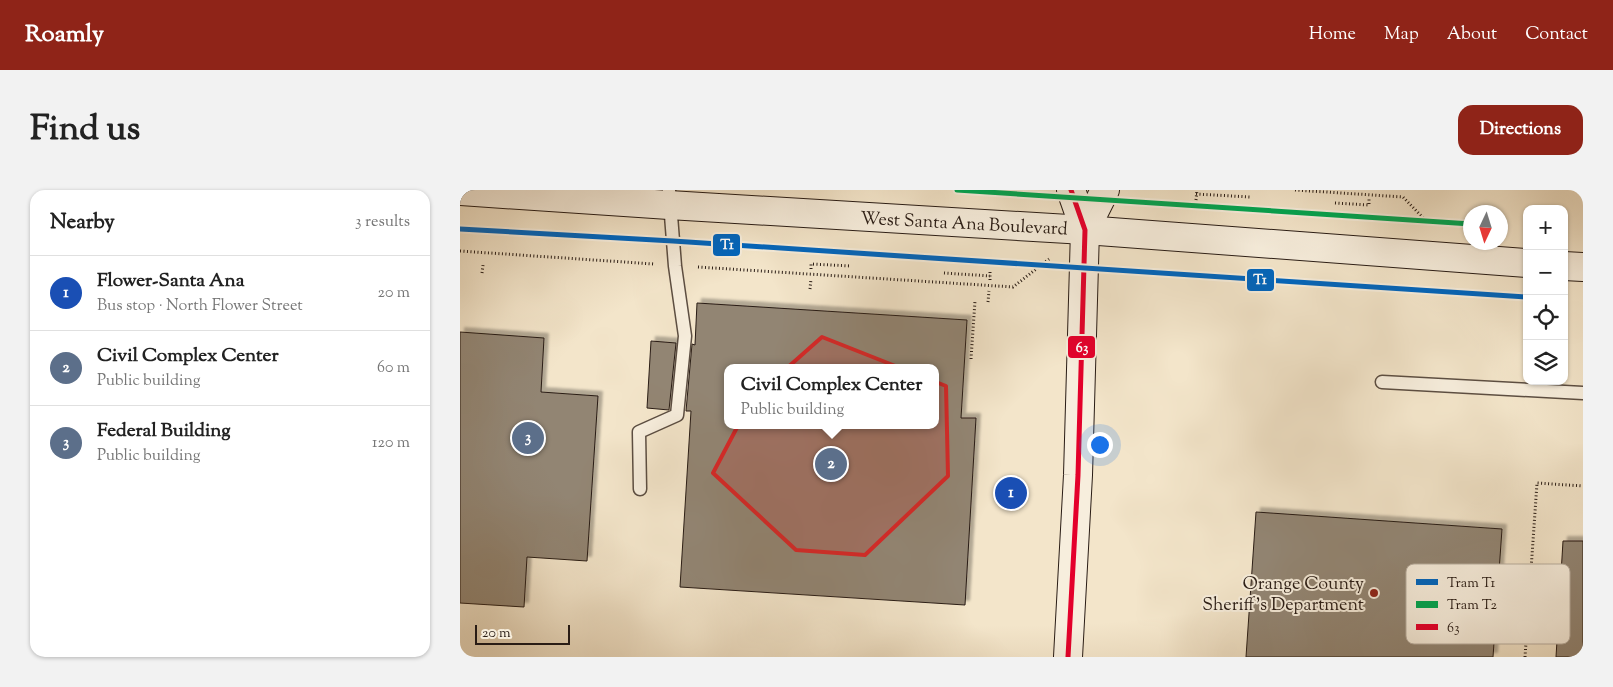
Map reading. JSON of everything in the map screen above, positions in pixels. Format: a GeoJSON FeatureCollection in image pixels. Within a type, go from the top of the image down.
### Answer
{"type":"FeatureCollection","features":[{"type":"Feature","properties":{"kind":"main road"},"geometry":{"type":"LineString","coordinates":[[1068,657],[1078,475],[1085,230],[1071,190]]}},
{"type":"Feature","properties":{"kind":"main road"},"geometry":{"type":"LineString","coordinates":[[1085,230],[1105,190]]}},
{"type":"Feature","properties":{"kind":"main road","name":"West Santa Ana Boulevard"},"geometry":{"type":"LineString","coordinates":[[460,191],[669,198],[1523,263]]}},
{"type":"Feature","properties":{"kind":"main road"},"geometry":{"type":"LineString","coordinates":[[1568,266],[1583,268]]}},
{"type":"Feature","properties":{"kind":"lane"},"geometry":{"type":"LineString","coordinates":[[640,489],[639,432],[677,416],[685,336],[675,266],[669,198]]}},
{"type":"Feature","properties":{"kind":"lane"},"geometry":{"type":"LineString","coordinates":[[1382,382],[1583,393]]}},
{"type":"Feature","properties":{"kind":"path"},"geometry":{"type":"LineString","coordinates":[[1295,190],[1402,197],[1462,259]]}},
{"type":"Feature","properties":{"kind":"path"},"geometry":{"type":"LineString","coordinates":[[1196,200],[1196,192],[1250,197]]}},
{"type":"Feature","properties":{"kind":"path"},"geometry":{"type":"LineString","coordinates":[[1335,203],[1369,205],[1369,199]]}},
{"type":"Feature","properties":{"kind":"path"},"geometry":{"type":"LineString","coordinates":[[460,251],[1012,287],[1085,230]]}},
{"type":"Feature","properties":{"kind":"path"},"geometry":{"type":"LineString","coordinates":[[811,269],[811,264],[851,266]]}},
{"type":"Feature","properties":{"kind":"path"},"geometry":{"type":"LineString","coordinates":[[482,273],[483,266]]}},
{"type":"Feature","properties":{"kind":"path"},"geometry":{"type":"LineString","coordinates":[[944,273],[990,278],[990,271]]}},
{"type":"Feature","properties":{"kind":"path"},"geometry":{"type":"LineString","coordinates":[[810,289],[811,279]]}},
{"type":"Feature","properties":{"kind":"path"},"geometry":{"type":"LineString","coordinates":[[988,302],[989,291]]}},
{"type":"Feature","properties":{"kind":"path"},"geometry":{"type":"LineString","coordinates":[[972,359],[976,302]]}},
{"type":"Feature","properties":{"kind":"path"},"geometry":{"type":"LineString","coordinates":[[1531,564],[1536,483],[1583,486]]}},
{"type":"Feature","properties":{"kind":"path"},"geometry":{"type":"LineString","coordinates":[[1525,657],[1526,644]]}},
{"type":"Feature","properties":{"kind":"highlighted area"},"geometry":{"type":"Polygon","coordinates":[[[822,337],[946,386],[948,476],[865,555],[796,550],[713,473],[752,399],[822,337]]]}},
{"type":"Feature","properties":{"kind":"building"},"geometry":{"type":"Polygon","coordinates":[[[697,303],[967,320],[961,418],[976,418],[965,605],[680,587],[691,411],[686,411],[692,344],[695,345],[697,303]]]}},
{"type":"Feature","properties":{"kind":"building"},"geometry":{"type":"Polygon","coordinates":[[[460,332],[544,338],[541,392],[598,396],[587,561],[527,557],[524,607],[460,603],[460,332]]]}},
{"type":"Feature","properties":{"kind":"building"},"geometry":{"type":"Polygon","coordinates":[[[651,341],[676,343],[669,410],[647,408],[651,341]]]}},
{"type":"Feature","properties":{"kind":"building","name":"Orange County Sheriff's Department"},"geometry":{"type":"Polygon","coordinates":[[[1256,512],[1502,529],[1500,564],[1406,564],[1406,644],[1494,644],[1493,657],[1246,657],[1256,512]]]}},
{"type":"Feature","properties":{"kind":"building"},"geometry":{"type":"Polygon","coordinates":[[[1563,541],[1583,541],[1583,657],[1556,657],[1557,644],[1570,644],[1570,564],[1562,564],[1563,541]]]}},
{"type":"Feature","properties":{"kind":"tram line","name":"T2"},"geometry":{"type":"LineString","coordinates":[[957,190],[1463,223]]}},
{"type":"Feature","properties":{"kind":"tram line","name":"T1"},"geometry":{"type":"LineString","coordinates":[[460,229],[673,241],[1523,297]]}},
{"type":"Feature","properties":{"kind":"transit line","name":"63"},"geometry":{"type":"LineString","coordinates":[[1068,657],[1078,475],[1085,230],[1071,190]]}},
{"type":"Feature","properties":{"kind":"place","name":"Federal Building"},"geometry":{"type":"Point","coordinates":[528,438]}},
{"type":"Feature","properties":{"kind":"place","name":"Civil Complex Center"},"geometry":{"type":"Point","coordinates":[831,464]}},
{"type":"Feature","properties":{"kind":"place","name":"Flower-Santa Ana"},"geometry":{"type":"Point","coordinates":[1011,493]}},
{"type":"Feature","properties":{"kind":"place","name":"Orange County Sheriff's Department"},"geometry":{"type":"Point","coordinates":[1374,593]}}]}
